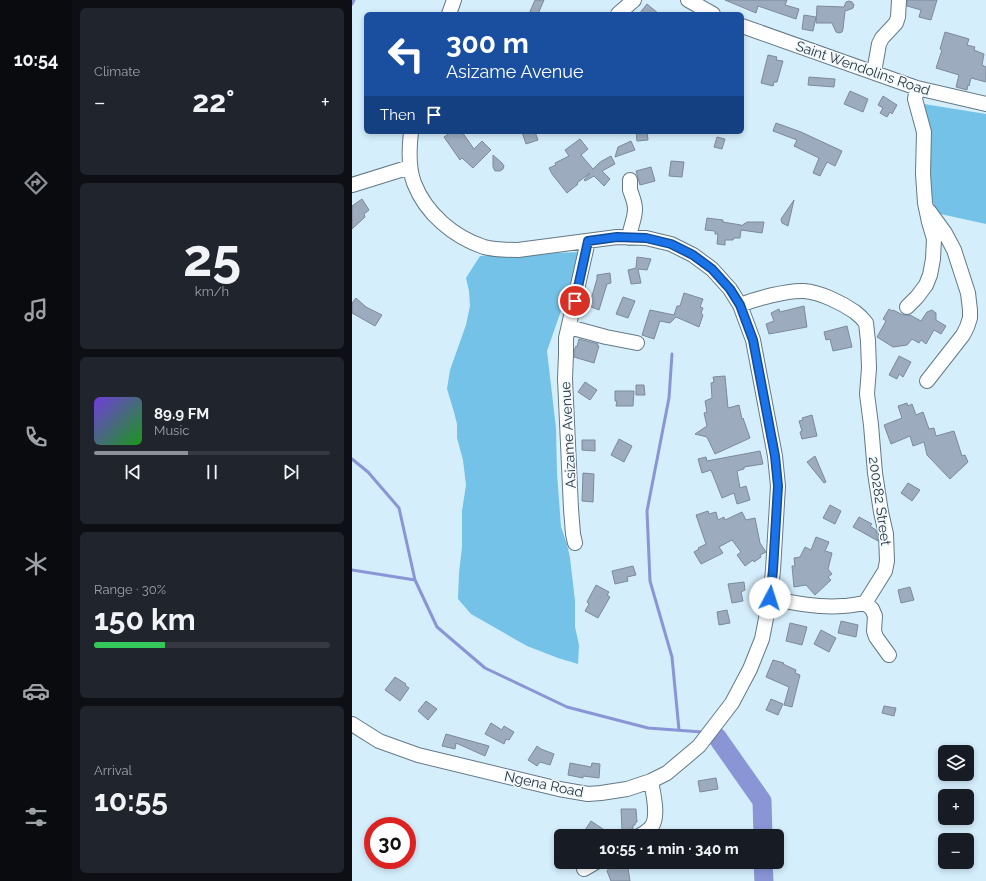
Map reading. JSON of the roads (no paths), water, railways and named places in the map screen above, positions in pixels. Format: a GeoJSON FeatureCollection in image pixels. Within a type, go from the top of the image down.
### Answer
{"type":"FeatureCollection","features":[{"type":"Feature","properties":{"kind":"street"},"geometry":{"type":"LineString","coordinates":[[450,12],[454,0]]}},
{"type":"Feature","properties":{"kind":"street"},"geometry":{"type":"LineString","coordinates":[[620,12],[634,0]]}},
{"type":"Feature","properties":{"kind":"street"},"geometry":{"type":"LineString","coordinates":[[688,0],[709,12]]}},
{"type":"Feature","properties":{"kind":"street"},"geometry":{"type":"LineString","coordinates":[[874,72],[879,44],[882,38],[896,23],[898,17],[899,0]]}},
{"type":"Feature","properties":{"kind":"street","name":"Saint Wendolins Road"},"geometry":{"type":"LineString","coordinates":[[744,27],[917,88],[986,104]]}},
{"type":"Feature","properties":{"kind":"street"},"geometry":{"type":"LineString","coordinates":[[906,307],[917,297],[926,285],[930,275],[933,259],[934,239],[926,207],[922,174],[924,132],[915,99],[917,88]]}},
{"type":"Feature","properties":{"kind":"street","name":"Ngena Road"},"geometry":{"type":"LineString","coordinates":[[352,724],[379,740],[418,755],[559,790],[588,794],[601,793],[627,789],[651,781],[667,773],[699,746],[732,703],[750,669],[759,646],[770,598],[773,570],[778,486],[775,456],[753,340],[740,305],[730,289],[712,269],[693,255],[671,244],[646,238],[617,237],[518,250],[503,250],[485,247],[458,235],[437,219],[423,201],[414,183],[410,167],[411,134]]}},
{"type":"Feature","properties":{"kind":"street"},"geometry":{"type":"LineString","coordinates":[[352,185],[410,167]]}},
{"type":"Feature","properties":{"kind":"street"},"geometry":{"type":"LineString","coordinates":[[629,238],[635,207],[630,189],[630,180]]}},
{"type":"Feature","properties":{"kind":"street"},"geometry":{"type":"LineString","coordinates":[[926,207],[945,233],[954,250],[968,294],[970,310],[970,318],[963,335],[927,381]]}},
{"type":"Feature","properties":{"kind":"street","name":"Asizame Avenue"},"geometry":{"type":"LineString","coordinates":[[575,543],[571,509],[565,379],[566,338],[588,241]]}},
{"type":"Feature","properties":{"kind":"street","name":"200282 Street"},"geometry":{"type":"LineString","coordinates":[[740,305],[791,291],[804,291],[817,293],[833,300],[856,312],[866,323],[869,368],[867,394],[875,473],[886,534],[887,561],[885,570],[865,603]]}},
{"type":"Feature","properties":{"kind":"street"},"geometry":{"type":"LineString","coordinates":[[569,327],[606,337],[637,343]]}},
{"type":"Feature","properties":{"kind":"street"},"geometry":{"type":"LineString","coordinates":[[770,598],[801,604],[823,606],[842,606],[865,603],[872,609],[875,616],[874,631],[876,637],[889,655]]}},
{"type":"Feature","properties":{"kind":"street"},"geometry":{"type":"LineString","coordinates":[[649,829],[653,825],[655,819],[651,781]]}},
{"type":"Feature","properties":{"kind":"waterway"},"geometry":{"type":"LineString","coordinates":[[352,4],[354,0]]}},
{"type":"Feature","properties":{"kind":"waterway"},"geometry":{"type":"LineString","coordinates":[[672,354],[669,398],[647,511],[650,581],[672,657],[679,730]]}},
{"type":"Feature","properties":{"kind":"waterway"},"geometry":{"type":"LineString","coordinates":[[352,459],[368,472],[399,508],[415,580],[437,627],[485,668],[567,707],[648,728],[702,732]]}},
{"type":"Feature","properties":{"kind":"waterway"},"geometry":{"type":"LineString","coordinates":[[352,570],[415,580]]}},
{"type":"Feature","properties":{"kind":"waterway"},"geometry":{"type":"LineString","coordinates":[[717,737],[762,801],[763,829]]}},
{"type":"Feature","properties":{"kind":"waterway"},"geometry":{"type":"LineString","coordinates":[[763,869],[764,881]]}}]}
